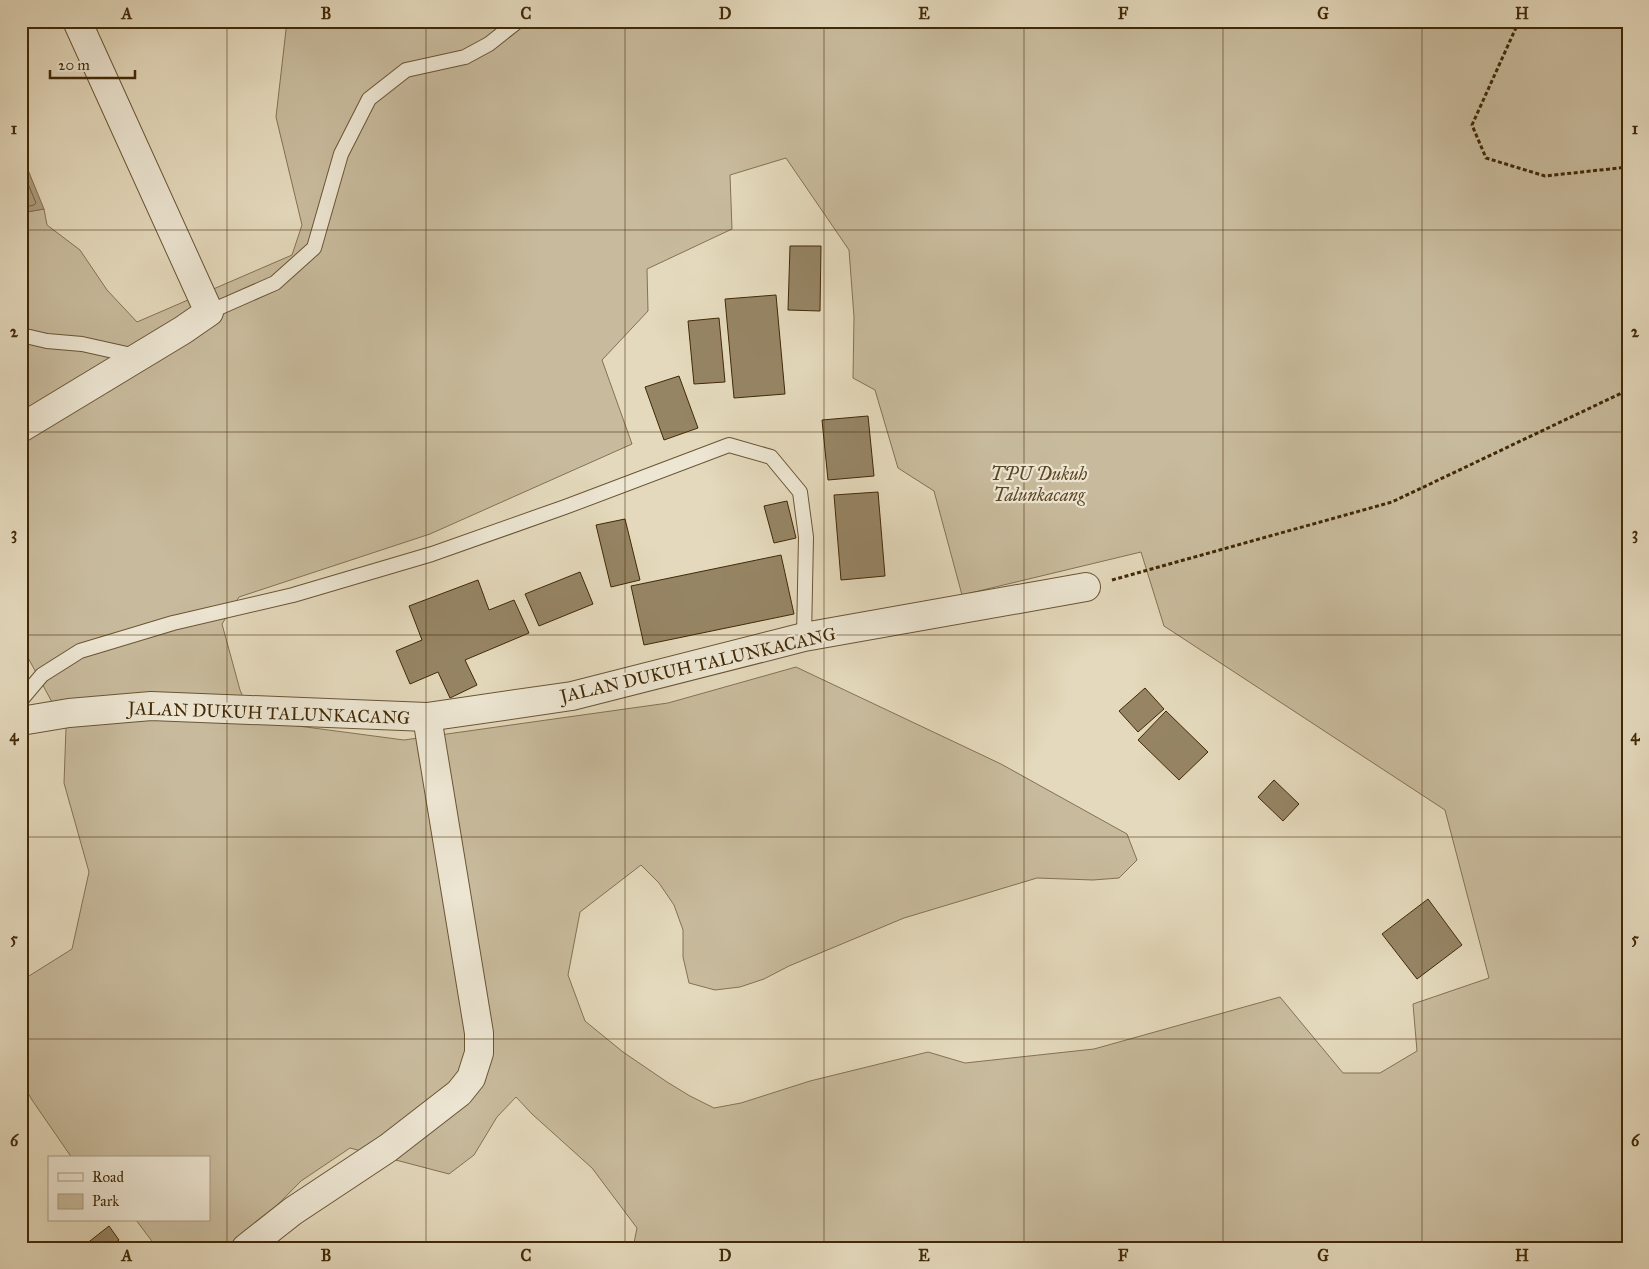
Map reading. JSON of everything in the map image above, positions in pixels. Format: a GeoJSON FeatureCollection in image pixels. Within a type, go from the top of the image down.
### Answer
{"type":"FeatureCollection","features":[{"type":"Feature","properties":{"kind":"street"},"geometry":{"type":"LineString","coordinates":[[21,428],[183,330],[208,308],[77,21]]}},
{"type":"Feature","properties":{"kind":"street","name":"JALAN DUKUH TALUNKACANG"},"geometry":{"type":"LineString","coordinates":[[21,721],[69,713],[151,706],[427,717],[572,696],[804,637],[1086,588]]}},
{"type":"Feature","properties":{"kind":"street","name":"JALAN DUKUH TALUNKACANG"},"geometry":{"type":"LineString","coordinates":[[246,1248],[293,1211],[388,1148],[459,1092],[471,1078],[479,1053],[479,1033],[427,717]]}},
{"type":"Feature","properties":{"kind":"lane"},"geometry":{"type":"LineString","coordinates":[[208,308],[275,283],[314,248],[341,154],[369,99],[406,70],[466,57],[489,44],[518,21]]}},
{"type":"Feature","properties":{"kind":"lane"},"geometry":{"type":"LineString","coordinates":[[21,335],[47,341],[82,344],[137,357]]}},
{"type":"Feature","properties":{"kind":"lane"},"geometry":{"type":"LineString","coordinates":[[21,700],[42,674],[80,651],[173,623],[293,595],[432,554],[565,507],[728,445],[771,457],[800,492],[806,537],[804,637]]}},
{"type":"Feature","properties":{"kind":"path"},"geometry":{"type":"LineString","coordinates":[[1519,21],[1472,125],[1486,158],[1545,176],[1628,167]]}},
{"type":"Feature","properties":{"kind":"path"},"geometry":{"type":"LineString","coordinates":[[1086,588],[1392,502],[1628,390]]}},
{"type":"Feature","properties":{"kind":"green space","name":"TPU Dukuh Talunkacang"},"geometry":{"type":"Polygon","coordinates":[[[287,21],[1628,21],[1628,1248],[633,1248],[637,1228],[592,1168],[516,1097],[497,1117],[474,1155],[449,1174],[350,1148],[301,1181],[242,1241],[229,1248],[157,1248],[138,1222],[210,1222],[210,1156],[71,1156],[21,1081],[21,981],[72,949],[89,872],[64,783],[66,728],[26,654],[21,656],[21,213],[44,209],[47,225],[80,250],[107,290],[137,322],[292,255],[302,225],[276,117],[287,21]],[[786,158],[730,175],[732,229],[647,269],[648,311],[602,360],[632,444],[430,534],[239,597],[222,624],[240,690],[253,720],[404,740],[668,703],[796,667],[1001,764],[1127,834],[1137,860],[1119,878],[1093,880],[1037,878],[904,918],[789,966],[764,979],[740,987],[715,990],[689,983],[683,957],[683,930],[674,905],[659,883],[641,865],[580,912],[568,975],[585,1021],[623,1052],[667,1082],[714,1108],[741,1103],[810,1081],[928,1052],[965,1063],[1094,1049],[1280,997],[1343,1073],[1380,1073],[1417,1051],[1413,1004],[1489,978],[1445,810],[1164,626],[1141,552],[962,595],[934,491],[898,468],[875,390],[853,378],[854,317],[849,250],[786,158]]]}},
{"type":"Feature","properties":{"kind":"water"},"geometry":{"type":"Polygon","coordinates":[[[21,153],[44,209],[21,213],[21,153]]]}},
{"type":"Feature","properties":{"kind":"building"},"geometry":{"type":"Polygon","coordinates":[[[790,246],[821,246],[820,311],[788,310],[790,246]]]}},
{"type":"Feature","properties":{"kind":"building"},"geometry":{"type":"Polygon","coordinates":[[[776,295],[785,394],[734,398],[725,299],[776,295]]]}},
{"type":"Feature","properties":{"kind":"building"},"geometry":{"type":"Polygon","coordinates":[[[719,318],[725,382],[694,384],[688,321],[719,318]]]}},
{"type":"Feature","properties":{"kind":"building"},"geometry":{"type":"Polygon","coordinates":[[[679,376],[698,428],[664,440],[645,387],[679,376]]]}},
{"type":"Feature","properties":{"kind":"building"},"geometry":{"type":"Polygon","coordinates":[[[868,416],[874,476],[828,480],[822,420],[868,416]]]}},
{"type":"Feature","properties":{"kind":"building"},"geometry":{"type":"Polygon","coordinates":[[[878,492],[885,576],[841,580],[834,495],[878,492]]]}},
{"type":"Feature","properties":{"kind":"building"},"geometry":{"type":"Polygon","coordinates":[[[787,501],[796,538],[774,543],[764,506],[787,501]]]}},
{"type":"Feature","properties":{"kind":"building"},"geometry":{"type":"Polygon","coordinates":[[[625,519],[640,580],[611,587],[596,525],[625,519]]]}},
{"type":"Feature","properties":{"kind":"building"},"geometry":{"type":"Polygon","coordinates":[[[781,555],[794,614],[644,645],[631,586],[781,555]]]}},
{"type":"Feature","properties":{"kind":"building"},"geometry":{"type":"Polygon","coordinates":[[[580,572],[593,604],[539,626],[525,594],[580,572]]]}},
{"type":"Feature","properties":{"kind":"building"},"geometry":{"type":"Polygon","coordinates":[[[478,580],[489,610],[514,600],[529,633],[465,660],[477,685],[450,698],[438,672],[410,684],[396,651],[422,640],[409,606],[478,580]]]}},
{"type":"Feature","properties":{"kind":"building"},"geometry":{"type":"Polygon","coordinates":[[[1145,688],[1164,709],[1138,732],[1119,711],[1145,688]]]}},
{"type":"Feature","properties":{"kind":"building"},"geometry":{"type":"Polygon","coordinates":[[[1166,711],[1208,752],[1179,780],[1138,740],[1166,711]]]}},
{"type":"Feature","properties":{"kind":"building"},"geometry":{"type":"Polygon","coordinates":[[[1274,780],[1299,804],[1283,821],[1258,797],[1274,780]]]}},
{"type":"Feature","properties":{"kind":"building"},"geometry":{"type":"Polygon","coordinates":[[[1428,899],[1462,945],[1417,979],[1382,934],[1428,899]]]}},
{"type":"Feature","properties":{"kind":"building"},"geometry":{"type":"Polygon","coordinates":[[[109,1226],[119,1240],[109,1248],[81,1248],[109,1226]]]}}]}
